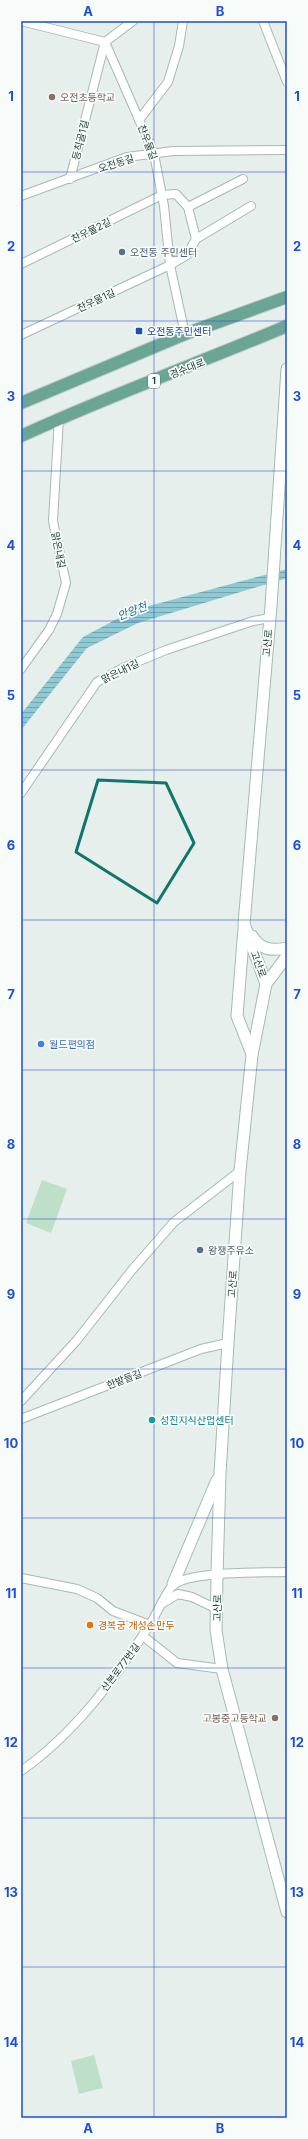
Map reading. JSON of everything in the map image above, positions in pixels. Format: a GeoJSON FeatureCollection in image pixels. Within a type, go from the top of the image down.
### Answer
{"type":"FeatureCollection","features":[{"type":"Feature","properties":{"kind":"main road"},"geometry":{"type":"LineString","coordinates":[[21,403],[185,334],[287,297]]}},
{"type":"Feature","properties":{"kind":"main road","name":"경수대로"},"geometry":{"type":"LineString","coordinates":[[21,436],[59,418],[187,368],[287,326]]}},
{"type":"Feature","properties":{"kind":"street"},"geometry":{"type":"LineString","coordinates":[[21,22],[36,23],[105,42],[133,21]]}},
{"type":"Feature","properties":{"kind":"street"},"geometry":{"type":"LineString","coordinates":[[139,120],[168,82],[179,46],[184,21]]}},
{"type":"Feature","properties":{"kind":"street"},"geometry":{"type":"LineString","coordinates":[[263,21],[287,82]]}},
{"type":"Feature","properties":{"kind":"street","name":"찬우물길"},"geometry":{"type":"LineString","coordinates":[[105,42],[154,154],[162,195],[170,266],[185,334]]}},
{"type":"Feature","properties":{"kind":"street","name":"등칙골1길"},"geometry":{"type":"LineString","coordinates":[[70,179],[105,42]]}},
{"type":"Feature","properties":{"kind":"street","name":"오전동길"},"geometry":{"type":"LineString","coordinates":[[21,196],[127,157],[173,151],[287,150]]}},
{"type":"Feature","properties":{"kind":"street"},"geometry":{"type":"LineString","coordinates":[[188,207],[243,179]]}},
{"type":"Feature","properties":{"kind":"street"},"geometry":{"type":"LineString","coordinates":[[162,195],[176,194],[188,207],[196,239],[251,206]]}},
{"type":"Feature","properties":{"kind":"street","name":"찬우물2길"},"geometry":{"type":"LineString","coordinates":[[21,264],[162,195]]}},
{"type":"Feature","properties":{"kind":"street","name":"찬우물1길"},"geometry":{"type":"LineString","coordinates":[[21,335],[170,266],[187,255],[196,239]]}},
{"type":"Feature","properties":{"kind":"street","name":"고산로"},"geometry":{"type":"LineString","coordinates":[[287,369],[271,606],[244,924],[266,984],[252,1055],[240,1171],[220,1474],[217,1575],[217,1642],[222,1669],[287,1909]]}},
{"type":"Feature","properties":{"kind":"street","name":"맑은내길"},"geometry":{"type":"LineString","coordinates":[[21,669],[49,630],[57,614],[66,583],[54,521],[59,418]]}},
{"type":"Feature","properties":{"kind":"street","name":"맑은내1길"},"geometry":{"type":"LineString","coordinates":[[21,793],[97,682],[125,667],[166,650],[253,620],[270,618]]}},
{"type":"Feature","properties":{"kind":"street"},"geometry":{"type":"LineString","coordinates":[[244,924],[256,944],[275,950],[287,948]]}},
{"type":"Feature","properties":{"kind":"street"},"geometry":{"type":"LineString","coordinates":[[244,924],[237,1016],[252,1055]]}},
{"type":"Feature","properties":{"kind":"street"},"geometry":{"type":"LineString","coordinates":[[266,984],[287,956]]}},
{"type":"Feature","properties":{"kind":"street"},"geometry":{"type":"LineString","coordinates":[[21,1401],[77,1340],[132,1270],[174,1222],[240,1171]]}},
{"type":"Feature","properties":{"kind":"street","name":"한밭들길"},"geometry":{"type":"LineString","coordinates":[[21,1419],[200,1349],[228,1343]]}},
{"type":"Feature","properties":{"kind":"street"},"geometry":{"type":"LineString","coordinates":[[173,1584],[220,1474]]}},
{"type":"Feature","properties":{"kind":"street"},"geometry":{"type":"LineString","coordinates":[[173,1584],[184,1579],[217,1575],[287,1572]]}},
{"type":"Feature","properties":{"kind":"street"},"geometry":{"type":"LineString","coordinates":[[21,1578],[77,1589],[97,1598],[113,1611],[150,1625]]}},
{"type":"Feature","properties":{"kind":"street","name":"산본로77번길"},"geometry":{"type":"LineString","coordinates":[[21,1771],[55,1744],[82,1716],[117,1673],[150,1625],[173,1584]]}},
{"type":"Feature","properties":{"kind":"street"},"geometry":{"type":"LineString","coordinates":[[163,1604],[178,1594],[192,1597],[217,1609]]}},
{"type":"Feature","properties":{"kind":"street"},"geometry":{"type":"LineString","coordinates":[[142,1636],[177,1663],[222,1669]]}},
{"type":"Feature","properties":{"kind":"highlighted area"},"geometry":{"type":"Polygon","coordinates":[[[98,780],[166,783],[194,843],[157,903],[76,852],[98,780]]]}},
{"type":"Feature","properties":{"kind":"green space"},"geometry":{"type":"Polygon","coordinates":[[[42,1180],[67,1189],[51,1233],[26,1223],[42,1180]]]}},
{"type":"Feature","properties":{"kind":"green space"},"geometry":{"type":"Polygon","coordinates":[[[94,2055],[103,2088],[79,2094],[71,2061],[94,2055]]]}},
{"type":"Feature","properties":{"kind":"water"},"geometry":{"type":"Polygon","coordinates":[[[287,569],[287,578],[138,623],[87,648],[21,730],[21,714],[83,637],[134,610],[287,569]]]}},
{"type":"Feature","properties":{"kind":"place","name":"오전초등학교"},"geometry":{"type":"Point","coordinates":[52,97]}},
{"type":"Feature","properties":{"kind":"place","name":"오전동 주민센터"},"geometry":{"type":"Point","coordinates":[122,252]}},
{"type":"Feature","properties":{"kind":"place","name":"오전동주민센터"},"geometry":{"type":"Point","coordinates":[139,331]}},
{"type":"Feature","properties":{"kind":"place","name":"월드편의점"},"geometry":{"type":"Point","coordinates":[41,1044]}},
{"type":"Feature","properties":{"kind":"place","name":"왕쟁주유소"},"geometry":{"type":"Point","coordinates":[200,1250]}},
{"type":"Feature","properties":{"kind":"place","name":"성진지식산업센터"},"geometry":{"type":"Point","coordinates":[152,1420]}},
{"type":"Feature","properties":{"kind":"place","name":"경복궁 개성손만두"},"geometry":{"type":"Point","coordinates":[90,1625]}},
{"type":"Feature","properties":{"kind":"place","name":"고봉중고등학교"},"geometry":{"type":"Point","coordinates":[275,1718]}},
{"type":"Feature","properties":{"kind":"water label","name":"안양천"},"geometry":{"type":"Point","coordinates":[132,611]}}]}
